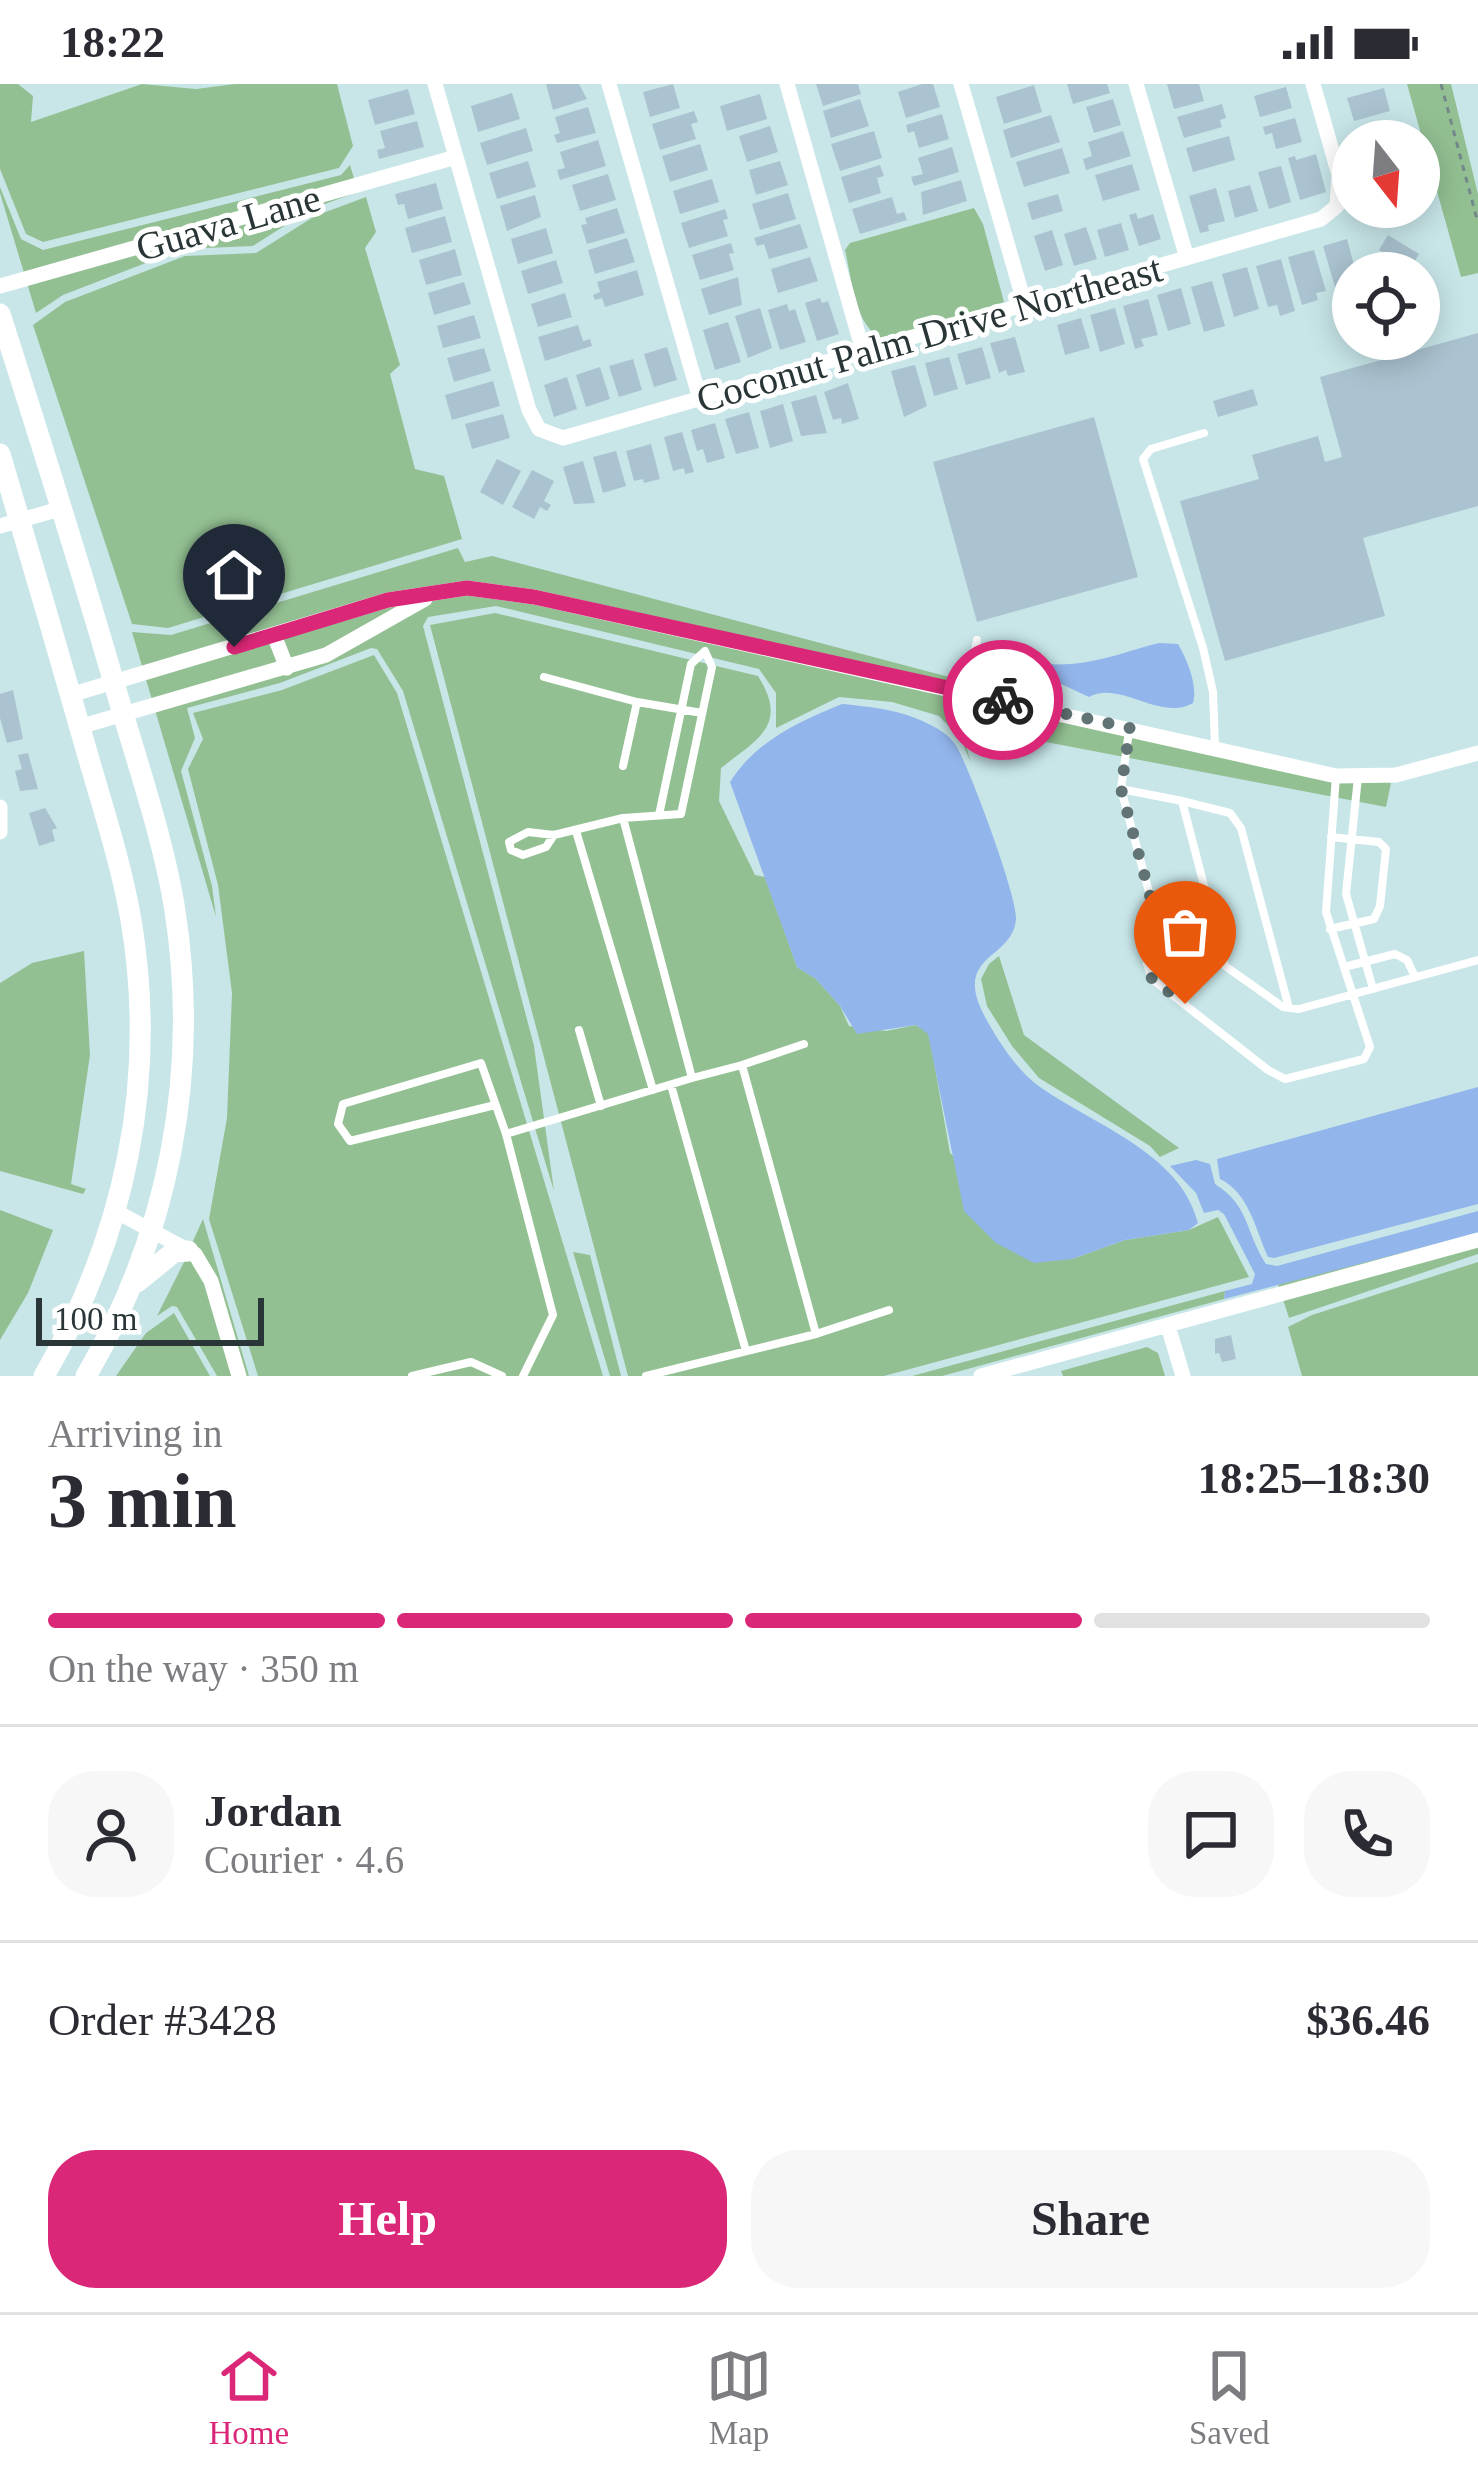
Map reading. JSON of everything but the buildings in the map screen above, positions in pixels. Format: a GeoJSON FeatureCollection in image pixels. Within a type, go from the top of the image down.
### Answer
{"type":"FeatureCollection","features":[{"type":"Feature","properties":{"kind":"main road"},"geometry":{"type":"LineString","coordinates":[[0,314],[123,714],[174,905],[183,973],[180,1106],[153,1229],[133,1286],[86,1376]]}},
{"type":"Feature","properties":{"kind":"main road"},"geometry":{"type":"LineString","coordinates":[[0,454],[10,523],[70,695],[120,872],[139,982],[136,1112],[117,1212],[99,1266],[44,1376]]}},
{"type":"Feature","properties":{"kind":"main road"},"geometry":{"type":"LineString","coordinates":[[133,1286],[156,1263],[188,1250]]}},
{"type":"Feature","properties":{"kind":"street"},"geometry":{"type":"LineString","coordinates":[[435,84],[456,157]]}},
{"type":"Feature","properties":{"kind":"street"},"geometry":{"type":"LineString","coordinates":[[609,84],[700,398]]}},
{"type":"Feature","properties":{"kind":"street"},"geometry":{"type":"LineString","coordinates":[[787,84],[863,351]]}},
{"type":"Feature","properties":{"kind":"street"},"geometry":{"type":"LineString","coordinates":[[962,84],[1025,305]]}},
{"type":"Feature","properties":{"kind":"street"},"geometry":{"type":"LineString","coordinates":[[1136,84],[1187,258]]}},
{"type":"Feature","properties":{"kind":"street","name":"Coconut Palm Drive Northeast"},"geometry":{"type":"LineString","coordinates":[[456,157],[529,410],[539,429],[563,438],[1321,219],[1337,206],[1339,175],[1313,84]]}},
{"type":"Feature","properties":{"kind":"street","name":"Guava Lane"},"geometry":{"type":"LineString","coordinates":[[0,286],[456,157]]}},
{"type":"Feature","properties":{"kind":"street"},"geometry":{"type":"LineString","coordinates":[[10,523],[63,508]]}},
{"type":"Feature","properties":{"kind":"street"},"geometry":{"type":"LineString","coordinates":[[70,695],[388,600],[467,588],[534,597],[706,643],[967,692],[1336,776],[1396,775],[1478,753]]}},
{"type":"Feature","properties":{"kind":"street"},"geometry":{"type":"LineString","coordinates":[[79,727],[287,668],[355,642],[433,594]]}},
{"type":"Feature","properties":{"kind":"street"},"geometry":{"type":"LineString","coordinates":[[274,635],[287,668]]}},
{"type":"Feature","properties":{"kind":"street"},"geometry":{"type":"LineString","coordinates":[[117,1212],[196,1254],[212,1281],[239,1376]]}},
{"type":"Feature","properties":{"kind":"street"},"geometry":{"type":"LineString","coordinates":[[981,1376],[1478,1240]]}},
{"type":"Feature","properties":{"kind":"street"},"geometry":{"type":"LineString","coordinates":[[1168,1326],[1183,1376]]}},
{"type":"Feature","properties":{"kind":"lane"},"geometry":{"type":"LineString","coordinates":[[1204,434],[1151,449],[1143,459],[1203,648],[1213,692],[1215,747]]}},
{"type":"Feature","properties":{"kind":"lane"},"geometry":{"type":"LineString","coordinates":[[967,692],[977,640]]}},
{"type":"Feature","properties":{"kind":"lane"},"geometry":{"type":"LineString","coordinates":[[659,815],[691,664],[706,643]]}},
{"type":"Feature","properties":{"kind":"lane"},"geometry":{"type":"LineString","coordinates":[[554,835],[546,847],[523,855],[511,850],[509,842],[528,832],[554,835],[622,818],[681,814],[712,668],[706,643]]}},
{"type":"Feature","properties":{"kind":"lane"},"geometry":{"type":"LineString","coordinates":[[544,677],[701,713]]}},
{"type":"Feature","properties":{"kind":"lane"},"geometry":{"type":"LineString","coordinates":[[622,766],[637,702]]}},
{"type":"Feature","properties":{"kind":"lane"},"geometry":{"type":"LineString","coordinates":[[1130,728],[1121,789],[1158,925],[1158,939],[1147,964],[1152,979],[1285,1079],[1364,1059],[1370,1047],[1326,912],[1336,776]]}},
{"type":"Feature","properties":{"kind":"lane"},"geometry":{"type":"LineString","coordinates":[[676,740],[694,743]]}},
{"type":"Feature","properties":{"kind":"lane"},"geometry":{"type":"LineString","coordinates":[[1358,778],[1346,894],[1373,989]]}},
{"type":"Feature","properties":{"kind":"lane"},"geometry":{"type":"LineString","coordinates":[[665,787],[684,791]]}},
{"type":"Feature","properties":{"kind":"lane"},"geometry":{"type":"LineString","coordinates":[[1121,789],[1230,813],[1241,828],[1289,1008]]}},
{"type":"Feature","properties":{"kind":"lane"},"geometry":{"type":"LineString","coordinates":[[1183,801],[1225,966],[1289,1008],[1478,960]]}},
{"type":"Feature","properties":{"kind":"lane"},"geometry":{"type":"LineString","coordinates":[[622,818],[692,1078]]}},
{"type":"Feature","properties":{"kind":"lane"},"geometry":{"type":"LineString","coordinates":[[576,831],[653,1090]]}},
{"type":"Feature","properties":{"kind":"lane"},"geometry":{"type":"LineString","coordinates":[[1330,929],[1374,919],[1380,906],[1386,849],[1378,842],[1331,837]]}},
{"type":"Feature","properties":{"kind":"lane"},"geometry":{"type":"LineString","coordinates":[[1344,967],[1395,954],[1407,960],[1415,976]]}},
{"type":"Feature","properties":{"kind":"lane"},"geometry":{"type":"LineString","coordinates":[[579,1030],[601,1106]]}},
{"type":"Feature","properties":{"kind":"lane"},"geometry":{"type":"LineString","coordinates":[[506,1134],[804,1044]]}},
{"type":"Feature","properties":{"kind":"lane"},"geometry":{"type":"LineString","coordinates":[[495,1105],[350,1141],[338,1124],[343,1103],[481,1063],[506,1134],[553,1315],[523,1376]]}},
{"type":"Feature","properties":{"kind":"lane"},"geometry":{"type":"LineString","coordinates":[[742,1065],[816,1334]]}},
{"type":"Feature","properties":{"kind":"lane"},"geometry":{"type":"LineString","coordinates":[[670,1085],[746,1351]]}},
{"type":"Feature","properties":{"kind":"lane"},"geometry":{"type":"LineString","coordinates":[[646,1376],[816,1334],[889,1310]]}},
{"type":"Feature","properties":{"kind":"lane"},"geometry":{"type":"LineString","coordinates":[[412,1376],[471,1363],[502,1376]]}},
{"type":"Feature","properties":{"kind":"path"},"geometry":{"type":"LineString","coordinates":[[1441,84],[1478,223]]}},
{"type":"Feature","properties":{"kind":"green space"},"geometry":{"type":"Polygon","coordinates":[[[0,84],[18,84],[33,96],[31,122],[142,84],[196,89],[235,84],[337,84],[353,146],[339,168],[43,242],[26,234],[0,169],[0,84]]]}},
{"type":"Feature","properties":{"kind":"green space"},"geometry":{"type":"Polygon","coordinates":[[[1407,84],[1451,84],[1478,194],[1478,273],[1461,277],[1440,202],[1440,120],[1417,120],[1407,84]]]}},
{"type":"Feature","properties":{"kind":"green space"},"geometry":{"type":"Polygon","coordinates":[[[350,165],[358,192],[311,209],[253,246],[182,249],[63,295],[36,313],[0,193],[0,187],[21,239],[43,250],[341,175],[350,165]]]}},
{"type":"Feature","properties":{"kind":"green space"},"geometry":{"type":"Polygon","coordinates":[[[366,197],[376,232],[365,248],[400,365],[390,374],[415,469],[444,476],[462,539],[168,628],[132,624],[33,325],[65,302],[185,256],[256,253],[315,216],[366,197]]]}},
{"type":"Feature","properties":{"kind":"green space"},"geometry":{"type":"Polygon","coordinates":[[[974,208],[983,224],[1004,302],[884,339],[874,333],[856,301],[845,250],[850,243],[974,208]]]}},
{"type":"Feature","properties":{"kind":"green space"},"geometry":{"type":"Polygon","coordinates":[[[458,548],[465,562],[492,556],[1289,767],[1391,783],[1386,807],[967,727],[962,733],[971,763],[961,739],[939,716],[892,702],[839,697],[776,728],[776,693],[759,669],[496,606],[428,617],[423,626],[534,1046],[554,1191],[403,691],[377,649],[280,683],[187,708],[195,738],[181,771],[216,917],[132,632],[171,635],[458,548]]]}},
{"type":"Feature","properties":{"kind":"green space"},"geometry":{"type":"Polygon","coordinates":[[[495,613],[758,676],[767,693],[770,719],[757,739],[721,768],[719,801],[755,875],[765,877],[797,967],[816,979],[840,1006],[849,1026],[886,1031],[916,1025],[929,1034],[950,1153],[1072,1259],[1125,1240],[1189,1230],[1218,1217],[1249,1277],[884,1376],[628,1376],[430,625],[495,613]]]}},
{"type":"Feature","properties":{"kind":"green space"},"geometry":{"type":"Polygon","coordinates":[[[374,655],[397,693],[603,1376],[258,1376],[209,1219],[227,1118],[232,993],[218,885],[188,769],[203,739],[193,713],[282,690],[374,655]]]}},
{"type":"Feature","properties":{"kind":"green space"},"geometry":{"type":"Polygon","coordinates":[[[84,951],[90,1055],[71,1184],[86,1189],[83,1194],[0,1171],[0,983],[32,963],[84,951]]]}},
{"type":"Feature","properties":{"kind":"green space"},"geometry":{"type":"Polygon","coordinates":[[[999,956],[1024,1035],[1179,1148],[1160,1157],[1150,1146],[1039,1078],[987,1006],[981,979],[999,956]]]}},
{"type":"Feature","properties":{"kind":"green space"},"geometry":{"type":"Polygon","coordinates":[[[0,1210],[53,1230],[28,1293],[0,1340],[0,1210]]]}},
{"type":"Feature","properties":{"kind":"green space"},"geometry":{"type":"Polygon","coordinates":[[[203,1219],[249,1376],[217,1376],[177,1307],[157,1316],[185,1260],[197,1258],[193,1241],[203,1219]]]}},
{"type":"Feature","properties":{"kind":"green space"},"geometry":{"type":"Polygon","coordinates":[[[1478,1233],[1478,1254],[1289,1318],[1278,1284],[1478,1233]]]}},
{"type":"Feature","properties":{"kind":"green space"},"geometry":{"type":"Polygon","coordinates":[[[573,1252],[590,1255],[621,1376],[610,1376],[573,1252]]]}},
{"type":"Feature","properties":{"kind":"green space"},"geometry":{"type":"Polygon","coordinates":[[[1478,1262],[1478,1376],[1302,1376],[1288,1327],[1478,1262]]]}},
{"type":"Feature","properties":{"kind":"green space"},"geometry":{"type":"Polygon","coordinates":[[[1225,1291],[1224,1299],[942,1376],[912,1376],[1225,1291]]]}},
{"type":"Feature","properties":{"kind":"green space"},"geometry":{"type":"Polygon","coordinates":[[[174,1313],[210,1376],[116,1376],[146,1333],[174,1313]]]}},
{"type":"Feature","properties":{"kind":"green space"},"geometry":{"type":"Polygon","coordinates":[[[1147,1347],[1158,1353],[1165,1376],[1063,1376],[1061,1371],[1147,1347]]]}},
{"type":"Feature","properties":{"kind":"water"},"geometry":{"type":"Polygon","coordinates":[[[1159,643],[1178,644],[1193,681],[1193,703],[1167,708],[1114,693],[1089,697],[1059,683],[992,668],[992,663],[1001,662],[1082,663],[1159,643]]]}},
{"type":"Feature","properties":{"kind":"water"},"geometry":{"type":"Polygon","coordinates":[[[842,704],[915,718],[956,745],[1015,907],[1013,932],[975,978],[982,1011],[1028,1077],[1130,1141],[1173,1177],[1198,1223],[1189,1230],[1125,1240],[1072,1259],[1034,1263],[996,1243],[964,1211],[928,1034],[916,1025],[857,1034],[816,979],[797,967],[730,782],[765,744],[842,704]]]}},
{"type":"Feature","properties":{"kind":"water"},"geometry":{"type":"Polygon","coordinates":[[[1478,1087],[1478,1204],[1274,1258],[1268,1257],[1245,1202],[1220,1179],[1217,1159],[1478,1087]]]}},
{"type":"Feature","properties":{"kind":"water"},"geometry":{"type":"Polygon","coordinates":[[[1196,1160],[1210,1164],[1215,1184],[1235,1201],[1266,1264],[1277,1266],[1478,1211],[1478,1233],[1224,1299],[1225,1291],[1252,1284],[1255,1274],[1224,1214],[1218,1210],[1204,1213],[1196,1193],[1170,1166],[1196,1160]]]}},
{"type":"Feature","properties":{"kind":"way so far"},"geometry":{"type":"LineString","coordinates":[[1003,700],[1130,728],[1121,789],[1158,925],[1158,939],[1147,964],[1152,979],[1185,1004]]}},
{"type":"Feature","properties":{"kind":"route"},"geometry":{"type":"LineString","coordinates":[[234,647],[388,600],[467,588],[534,597],[1003,700]]}}]}
